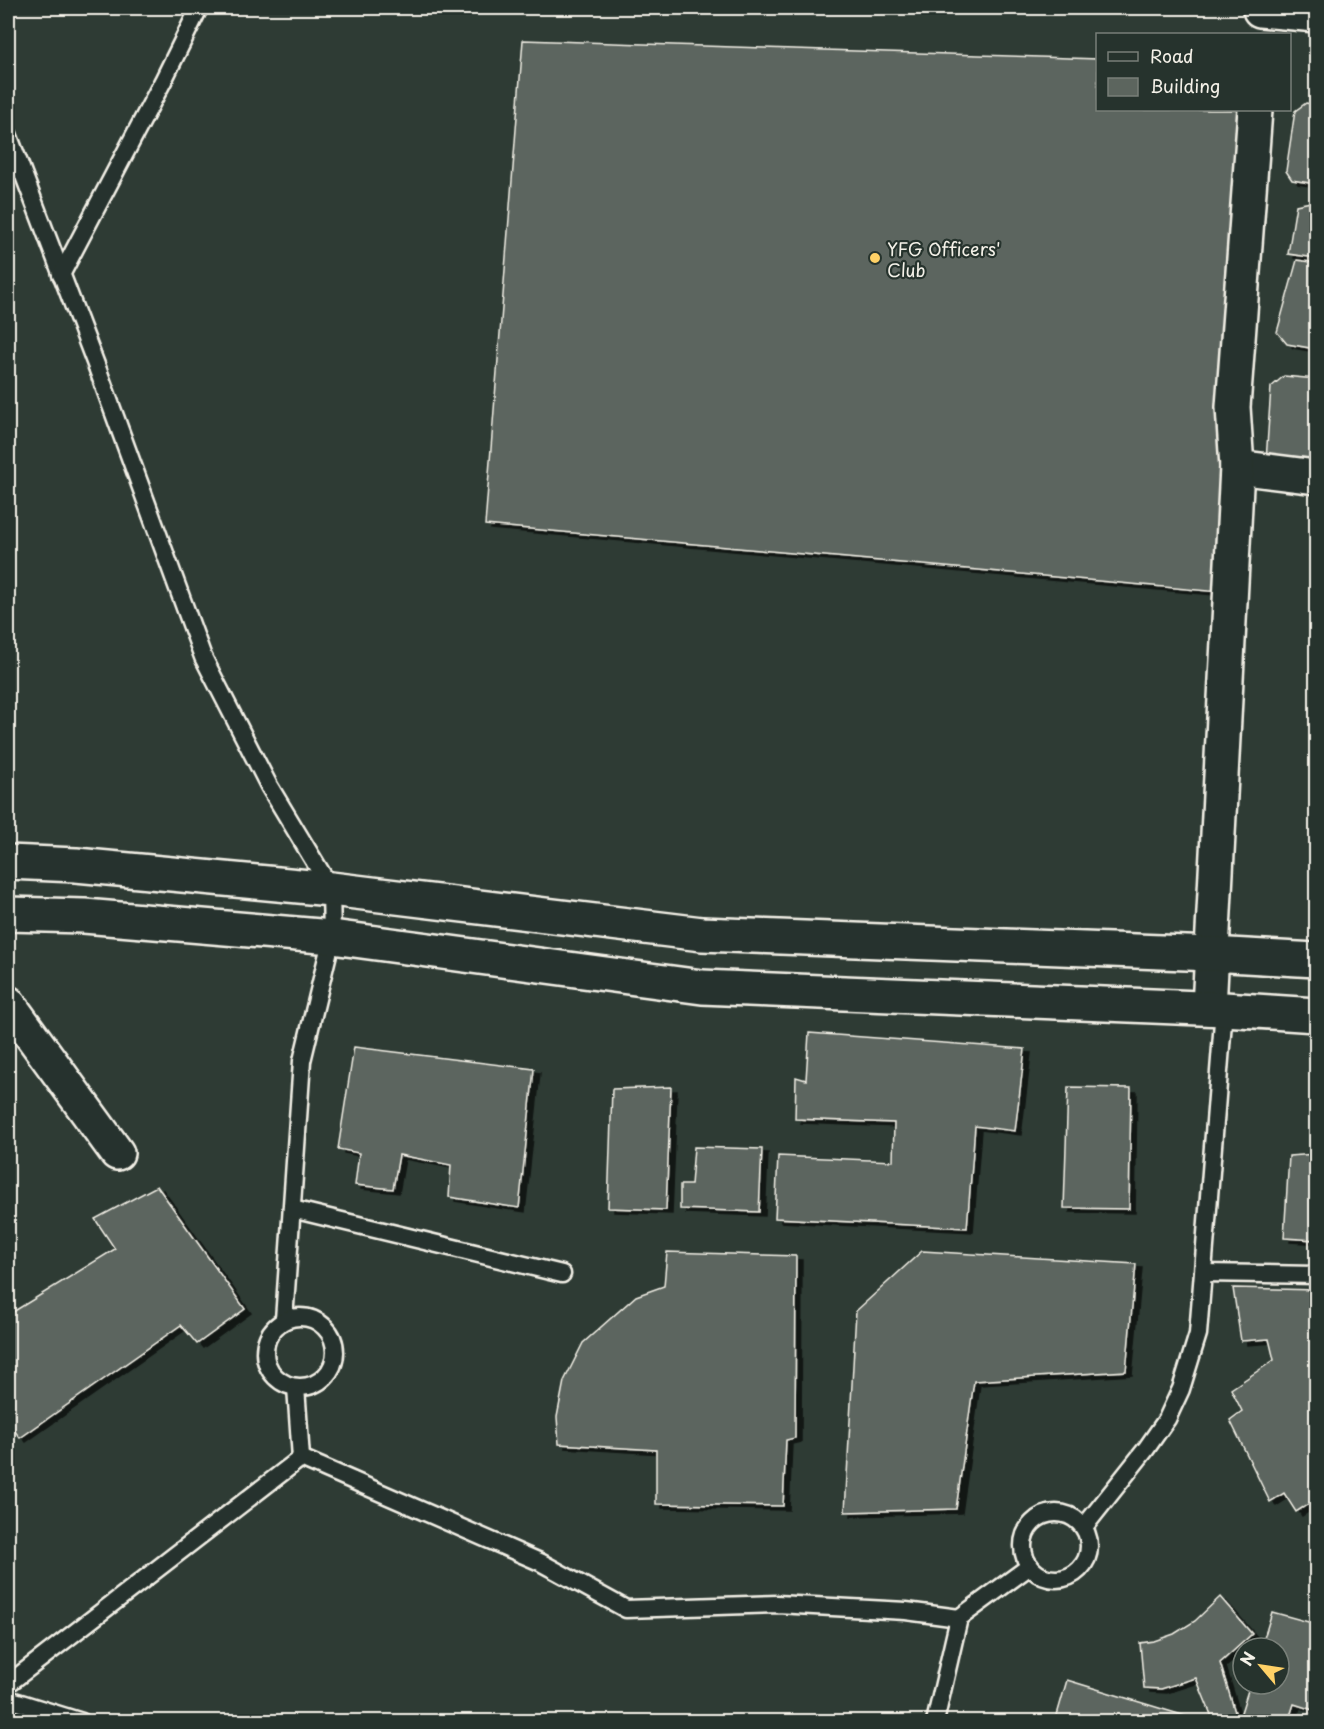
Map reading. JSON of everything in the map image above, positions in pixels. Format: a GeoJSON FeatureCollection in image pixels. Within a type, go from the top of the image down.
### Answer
{"type":"FeatureCollection","features":[{"type":"Feature","properties":{"kind":"main road"},"geometry":{"type":"LineString","coordinates":[[1259,17],[1317,15]]}},
{"type":"Feature","properties":{"kind":"main road"},"geometry":{"type":"LineString","coordinates":[[1217,1009],[1212,954],[1237,467],[1233,407],[1255,111]]}},
{"type":"Feature","properties":{"kind":"main road"},"geometry":{"type":"LineString","coordinates":[[1237,467],[1317,477]]}},
{"type":"Feature","properties":{"kind":"main road"},"geometry":{"type":"LineString","coordinates":[[8,862],[76,865],[331,889],[702,934],[1317,960]]}},
{"type":"Feature","properties":{"kind":"main road"},"geometry":{"type":"LineString","coordinates":[[8,914],[84,916],[332,938],[702,987],[1317,1015]]}},
{"type":"Feature","properties":{"kind":"main road"},"geometry":{"type":"LineString","coordinates":[[8,1003],[117,1153]]}},
{"type":"Feature","properties":{"kind":"lane"},"geometry":{"type":"LineString","coordinates":[[61,275],[158,92],[199,8]]}},
{"type":"Feature","properties":{"kind":"lane"},"geometry":{"type":"LineString","coordinates":[[8,134],[203,657],[269,786],[331,889],[332,938],[302,1061],[284,1320]]}},
{"type":"Feature","properties":{"kind":"lane"},"geometry":{"type":"LineString","coordinates":[[1084,1527],[1167,1419],[1181,1389],[1198,1334],[1217,1009]]}},
{"type":"Feature","properties":{"kind":"lane"},"geometry":{"type":"LineString","coordinates":[[292,1209],[562,1274]]}},
{"type":"Feature","properties":{"kind":"lane"},"geometry":{"type":"LineString","coordinates":[[1203,1273],[1317,1275]]}},
{"type":"Feature","properties":{"kind":"lane"},"geometry":{"type":"LineString","coordinates":[[295,1317],[315,1320],[332,1338],[335,1350],[333,1362],[328,1373],[319,1381],[307,1386],[284,1383],[274,1376],[268,1367],[265,1346],[269,1335],[284,1320],[295,1317]]}},
{"type":"Feature","properties":{"kind":"lane"},"geometry":{"type":"LineString","coordinates":[[296,1386],[300,1458]]}},
{"type":"Feature","properties":{"kind":"lane"},"geometry":{"type":"LineString","coordinates":[[300,1458],[540,1562],[626,1609],[777,1605],[906,1611],[959,1618]]}},
{"type":"Feature","properties":{"kind":"lane"},"geometry":{"type":"LineString","coordinates":[[8,1684],[300,1458]]}},
{"type":"Feature","properties":{"kind":"lane"},"geometry":{"type":"LineString","coordinates":[[1066,1514],[1076,1519],[1084,1527],[1089,1537],[1087,1560],[1073,1575],[1062,1579],[1052,1579],[1042,1576],[1030,1566],[1023,1552],[1023,1542],[1027,1531],[1043,1515],[1066,1514]]}},
{"type":"Feature","properties":{"kind":"lane"},"geometry":{"type":"LineString","coordinates":[[935,1722],[959,1618],[1030,1566]]}},
{"type":"Feature","properties":{"kind":"lane"},"geometry":{"type":"LineString","coordinates":[[8,1700],[82,1722]]}},
{"type":"Feature","properties":{"kind":"building","name":"YFG Officers' Club"},"geometry":{"type":"Polygon","coordinates":[[[523,40],[1096,59],[1096,111],[1253,111],[1230,593],[485,525],[523,40]]]}},
{"type":"Feature","properties":{"kind":"building"},"geometry":{"type":"Polygon","coordinates":[[[1306,103],[1316,105],[1316,184],[1292,180],[1286,171],[1295,111],[1306,103]]]}},
{"type":"Feature","properties":{"kind":"building"},"geometry":{"type":"Polygon","coordinates":[[[1316,201],[1316,258],[1288,254],[1296,205],[1316,201]]]}},
{"type":"Feature","properties":{"kind":"building"},"geometry":{"type":"Polygon","coordinates":[[[1297,260],[1316,263],[1316,349],[1287,344],[1277,332],[1297,260]]]}},
{"type":"Feature","properties":{"kind":"building"},"geometry":{"type":"Polygon","coordinates":[[[1284,376],[1316,379],[1316,471],[1266,461],[1271,387],[1284,376]]]}},
{"type":"Feature","properties":{"kind":"building"},"geometry":{"type":"Polygon","coordinates":[[[809,1033],[1025,1049],[1015,1131],[975,1126],[967,1228],[775,1218],[778,1156],[893,1161],[894,1123],[795,1119],[796,1077],[806,1080],[809,1033]]]}},
{"type":"Feature","properties":{"kind":"building"},"geometry":{"type":"Polygon","coordinates":[[[354,1047],[534,1069],[519,1208],[449,1197],[451,1165],[399,1155],[393,1189],[355,1185],[359,1153],[338,1149],[354,1047]]]}},
{"type":"Feature","properties":{"kind":"building"},"geometry":{"type":"Polygon","coordinates":[[[671,1087],[666,1210],[608,1208],[612,1089],[671,1087]]]}},
{"type":"Feature","properties":{"kind":"building"},"geometry":{"type":"Polygon","coordinates":[[[1068,1087],[1131,1088],[1129,1209],[1064,1208],[1068,1087]]]}},
{"type":"Feature","properties":{"kind":"building"},"geometry":{"type":"Polygon","coordinates":[[[694,1147],[762,1149],[759,1212],[680,1209],[680,1185],[691,1185],[694,1147]]]}},
{"type":"Feature","properties":{"kind":"building"},"geometry":{"type":"Polygon","coordinates":[[[1316,1154],[1316,1240],[1284,1238],[1289,1156],[1316,1154]]]}},
{"type":"Feature","properties":{"kind":"building"},"geometry":{"type":"Polygon","coordinates":[[[157,1186],[245,1309],[197,1344],[181,1325],[20,1438],[8,1422],[8,1315],[115,1249],[95,1219],[157,1186]]]}},
{"type":"Feature","properties":{"kind":"building"},"geometry":{"type":"Polygon","coordinates":[[[922,1251],[1136,1264],[1126,1371],[974,1381],[956,1509],[845,1512],[856,1311],[922,1251]]]}},
{"type":"Feature","properties":{"kind":"building"},"geometry":{"type":"Polygon","coordinates":[[[667,1252],[796,1256],[795,1438],[786,1440],[783,1506],[656,1504],[656,1450],[559,1444],[557,1417],[564,1381],[583,1343],[636,1296],[664,1286],[667,1252]]]}},
{"type":"Feature","properties":{"kind":"building"},"geometry":{"type":"Polygon","coordinates":[[[1233,1288],[1316,1290],[1316,1499],[1296,1512],[1284,1493],[1270,1502],[1230,1420],[1242,1411],[1231,1389],[1274,1360],[1269,1339],[1241,1341],[1233,1288]]]}},
{"type":"Feature","properties":{"kind":"building"},"geometry":{"type":"Polygon","coordinates":[[[1220,1597],[1252,1634],[1231,1636],[1231,1653],[1220,1663],[1238,1722],[1214,1722],[1196,1678],[1161,1689],[1144,1688],[1140,1643],[1174,1634],[1195,1621],[1220,1597]]]}},
{"type":"Feature","properties":{"kind":"building"},"geometry":{"type":"Polygon","coordinates":[[[1272,1612],[1316,1624],[1316,1643],[1312,1658],[1316,1660],[1316,1711],[1294,1704],[1288,1722],[1238,1722],[1246,1696],[1291,1696],[1291,1636],[1265,1636],[1272,1612]]]}},
{"type":"Feature","properties":{"kind":"building"},"geometry":{"type":"Polygon","coordinates":[[[1067,1680],[1205,1722],[1055,1722],[1067,1680]]]}},
{"type":"Feature","properties":{"kind":"place","name":"YFG Officers' Club"},"geometry":{"type":"Point","coordinates":[875,258]}}]}
